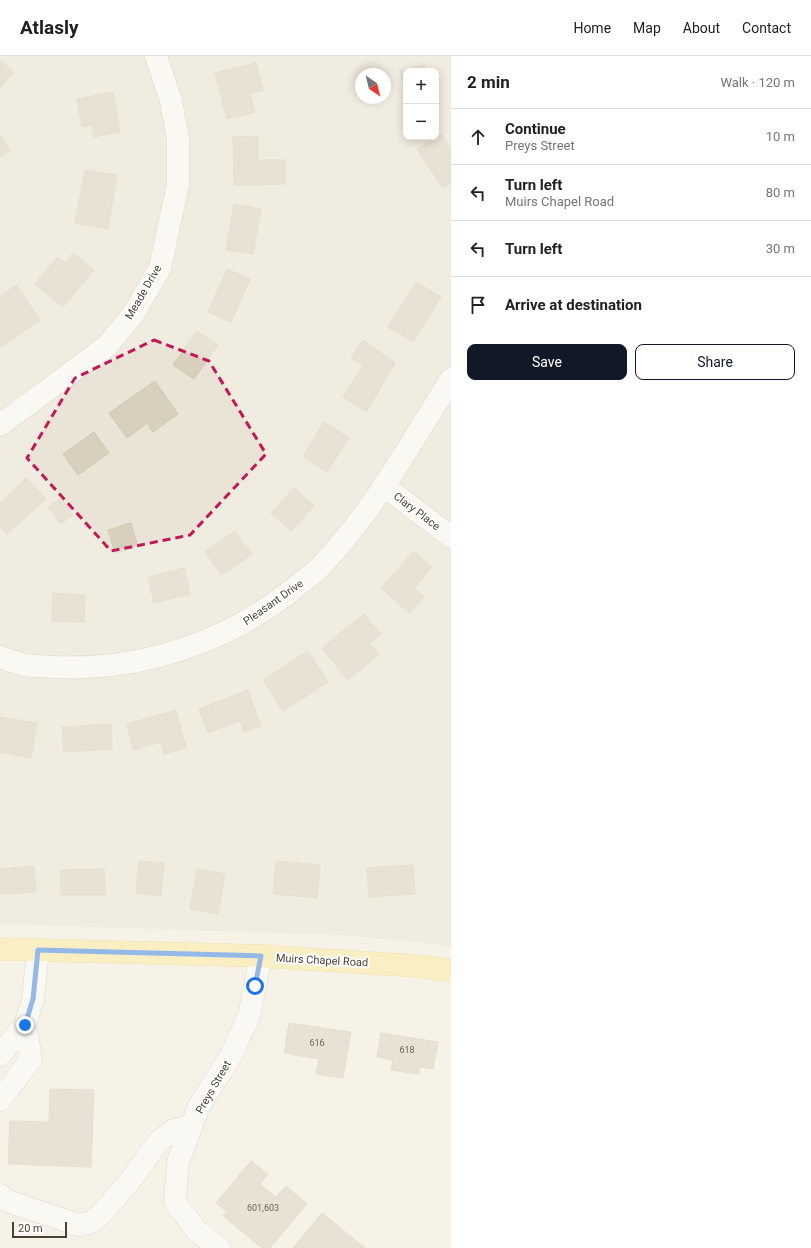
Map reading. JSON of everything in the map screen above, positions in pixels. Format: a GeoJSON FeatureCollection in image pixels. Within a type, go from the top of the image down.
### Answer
{"type":"FeatureCollection","features":[{"type":"Feature","properties":{"kind":"main road","name":"Muirs Chapel Road"},"geometry":{"type":"LineString","coordinates":[[0,949],[261,956],[418,966],[451,971]]}},
{"type":"Feature","properties":{"kind":"street","name":"Meade Drive"},"geometry":{"type":"LineString","coordinates":[[0,425],[107,346],[134,314],[160,268],[178,184],[178,138],[170,101],[156,56]]}},
{"type":"Feature","properties":{"kind":"street","name":"Pleasant Drive"},"geometry":{"type":"LineString","coordinates":[[0,657],[26,665],[80,668],[129,663],[182,650],[240,625],[280,599],[321,566],[356,525],[384,486],[451,379]]}},
{"type":"Feature","properties":{"kind":"street","name":"Clary Place"},"geometry":{"type":"LineString","coordinates":[[384,486],[451,537]]}},
{"type":"Feature","properties":{"kind":"street"},"geometry":{"type":"LineString","coordinates":[[0,1055],[25,1025],[33,999],[38,950]]}},
{"type":"Feature","properties":{"kind":"street","name":"Preys Street"},"geometry":{"type":"LineString","coordinates":[[220,1248],[197,1231],[175,1202],[178,1162],[199,1106],[230,1057],[249,1016],[261,956]]}},
{"type":"Feature","properties":{"kind":"street"},"geometry":{"type":"LineString","coordinates":[[0,1100],[31,1059],[25,1025]]}},
{"type":"Feature","properties":{"kind":"street"},"geometry":{"type":"LineString","coordinates":[[0,1195],[5,1200],[79,1225],[92,1222],[130,1181],[159,1141],[174,1130],[192,1126]]}},
{"type":"Feature","properties":{"kind":"highlighted area"},"geometry":{"type":"Polygon","coordinates":[[[154,340],[209,361],[266,454],[190,535],[111,551],[27,458],[75,378],[154,340]]]}},
{"type":"Feature","properties":{"kind":"shaded area"},"geometry":{"type":"Polygon","coordinates":[[[0,56],[451,56],[451,947],[426,943],[342,935],[0,924],[0,56]]]}},
{"type":"Feature","properties":{"kind":"building"},"geometry":{"type":"Polygon","coordinates":[[[0,60],[14,72],[0,88],[0,60]]]}},
{"type":"Feature","properties":{"kind":"building"},"geometry":{"type":"Polygon","coordinates":[[[256,63],[263,90],[250,93],[255,112],[227,119],[215,73],[256,63]]]}},
{"type":"Feature","properties":{"kind":"building"},"geometry":{"type":"Polygon","coordinates":[[[424,65],[425,68],[412,68],[424,65]]]}},
{"type":"Feature","properties":{"kind":"building"},"geometry":{"type":"Polygon","coordinates":[[[403,70],[403,82],[400,71],[403,70]]]}},
{"type":"Feature","properties":{"kind":"building"},"geometry":{"type":"Polygon","coordinates":[[[113,92],[120,132],[94,137],[92,125],[82,127],[77,99],[113,92]]]}},
{"type":"Feature","properties":{"kind":"building"},"geometry":{"type":"Polygon","coordinates":[[[441,134],[451,149],[451,183],[443,188],[417,149],[431,140],[439,140],[439,135],[441,134]]]}},
{"type":"Feature","properties":{"kind":"building"},"geometry":{"type":"Polygon","coordinates":[[[0,135],[10,150],[0,157],[0,135]]]}},
{"type":"Feature","properties":{"kind":"building"},"geometry":{"type":"Polygon","coordinates":[[[258,136],[258,160],[285,160],[285,184],[234,185],[233,137],[258,136]]]}},
{"type":"Feature","properties":{"kind":"building"},"geometry":{"type":"Polygon","coordinates":[[[85,170],[117,175],[108,229],[75,223],[85,170]]]}},
{"type":"Feature","properties":{"kind":"building"},"geometry":{"type":"Polygon","coordinates":[[[234,204],[261,209],[253,254],[226,250],[234,204]]]}},
{"type":"Feature","properties":{"kind":"building"},"geometry":{"type":"Polygon","coordinates":[[[73,253],[94,270],[63,307],[35,284],[57,257],[65,263],[73,253]]]}},
{"type":"Feature","properties":{"kind":"building"},"geometry":{"type":"Polygon","coordinates":[[[227,269],[250,279],[231,322],[208,312],[227,269]]]}},
{"type":"Feature","properties":{"kind":"building"},"geometry":{"type":"Polygon","coordinates":[[[416,282],[441,297],[413,342],[388,327],[416,282]]]}},
{"type":"Feature","properties":{"kind":"building"},"geometry":{"type":"Polygon","coordinates":[[[16,285],[40,320],[1,347],[0,297],[16,285]]]}},
{"type":"Feature","properties":{"kind":"building"},"geometry":{"type":"Polygon","coordinates":[[[197,331],[218,345],[194,379],[173,365],[197,331]]]}},
{"type":"Feature","properties":{"kind":"building"},"geometry":{"type":"Polygon","coordinates":[[[363,340],[395,363],[366,412],[343,397],[363,365],[351,358],[363,340]]]}},
{"type":"Feature","properties":{"kind":"building"},"geometry":{"type":"Polygon","coordinates":[[[155,381],[178,414],[153,432],[147,423],[127,438],[109,413],[155,381]]]}},
{"type":"Feature","properties":{"kind":"building"},"geometry":{"type":"Polygon","coordinates":[[[324,422],[349,438],[327,472],[303,456],[324,422]]]}},
{"type":"Feature","properties":{"kind":"building"},"geometry":{"type":"Polygon","coordinates":[[[94,432],[109,453],[78,475],[63,454],[94,432]]]}},
{"type":"Feature","properties":{"kind":"building"},"geometry":{"type":"Polygon","coordinates":[[[26,478],[46,499],[7,534],[0,527],[0,503],[26,478]]]}},
{"type":"Feature","properties":{"kind":"building"},"geometry":{"type":"Polygon","coordinates":[[[294,488],[314,506],[291,531],[271,513],[294,488]]]}},
{"type":"Feature","properties":{"kind":"building"},"geometry":{"type":"Polygon","coordinates":[[[61,498],[73,515],[60,524],[48,507],[61,498]]]}},
{"type":"Feature","properties":{"kind":"building"},"geometry":{"type":"Polygon","coordinates":[[[131,523],[138,547],[115,553],[108,530],[131,523]]]}},
{"type":"Feature","properties":{"kind":"building"},"geometry":{"type":"Polygon","coordinates":[[[235,531],[252,554],[222,575],[205,552],[235,531]]]}},
{"type":"Feature","properties":{"kind":"building"},"geometry":{"type":"Polygon","coordinates":[[[414,551],[432,567],[414,588],[424,597],[409,613],[381,588],[414,551]]]}},
{"type":"Feature","properties":{"kind":"building"},"geometry":{"type":"Polygon","coordinates":[[[184,568],[190,594],[154,603],[148,577],[184,568]]]}},
{"type":"Feature","properties":{"kind":"building"},"geometry":{"type":"Polygon","coordinates":[[[53,593],[85,595],[84,622],[52,621],[53,593]]]}},
{"type":"Feature","properties":{"kind":"building"},"geometry":{"type":"Polygon","coordinates":[[[364,614],[381,634],[369,643],[379,654],[348,680],[322,648],[364,614]]]}},
{"type":"Feature","properties":{"kind":"building"},"geometry":{"type":"Polygon","coordinates":[[[308,651],[328,682],[283,711],[263,680],[308,651]]]}},
{"type":"Feature","properties":{"kind":"building"},"geometry":{"type":"Polygon","coordinates":[[[248,690],[261,726],[244,732],[240,721],[208,733],[199,709],[248,690]]]}},
{"type":"Feature","properties":{"kind":"building"},"geometry":{"type":"Polygon","coordinates":[[[176,710],[186,748],[164,754],[161,742],[133,750],[127,724],[176,710]]]}},
{"type":"Feature","properties":{"kind":"building"},"geometry":{"type":"Polygon","coordinates":[[[0,717],[37,723],[31,758],[0,752],[0,717]]]}},
{"type":"Feature","properties":{"kind":"building"},"geometry":{"type":"Polygon","coordinates":[[[111,724],[112,749],[64,752],[62,727],[111,724]]]}},
{"type":"Feature","properties":{"kind":"building"},"geometry":{"type":"Polygon","coordinates":[[[139,861],[164,863],[161,896],[136,893],[139,861]]]}},
{"type":"Feature","properties":{"kind":"building"},"geometry":{"type":"Polygon","coordinates":[[[276,861],[320,865],[317,898],[273,894],[276,861]]]}},
{"type":"Feature","properties":{"kind":"building"},"geometry":{"type":"Polygon","coordinates":[[[413,865],[415,894],[369,897],[367,868],[413,865]]]}},
{"type":"Feature","properties":{"kind":"building"},"geometry":{"type":"Polygon","coordinates":[[[34,866],[36,892],[0,894],[0,869],[34,866]]]}},
{"type":"Feature","properties":{"kind":"building"},"geometry":{"type":"Polygon","coordinates":[[[104,869],[105,895],[61,895],[61,870],[104,869]]]}},
{"type":"Feature","properties":{"kind":"building"},"geometry":{"type":"Polygon","coordinates":[[[197,869],[225,874],[218,914],[190,909],[197,869]]]}},
{"type":"Feature","properties":{"kind":"building"},"geometry":{"type":"Polygon","coordinates":[[[289,1023],[351,1032],[343,1078],[316,1074],[319,1059],[284,1053],[289,1023]]]}},
{"type":"Feature","properties":{"kind":"building"},"geometry":{"type":"Polygon","coordinates":[[[381,1033],[438,1042],[433,1069],[420,1067],[419,1074],[391,1070],[393,1060],[377,1057],[381,1033]]]}},
{"type":"Feature","properties":{"kind":"building"},"geometry":{"type":"Polygon","coordinates":[[[50,1089],[94,1090],[91,1167],[8,1164],[10,1121],[49,1122],[50,1089]]]}},
{"type":"Feature","properties":{"kind":"building"},"geometry":{"type":"Polygon","coordinates":[[[251,1161],[268,1174],[260,1184],[276,1197],[286,1186],[307,1204],[270,1248],[262,1248],[223,1216],[227,1212],[216,1203],[251,1161]]]}},
{"type":"Feature","properties":{"kind":"building"},"geometry":{"type":"Polygon","coordinates":[[[322,1213],[365,1248],[293,1248],[322,1213]]]}},
{"type":"Feature","properties":{"kind":"route"},"geometry":{"type":"LineString","coordinates":[[25,1025],[33,999],[38,950],[261,956],[255,986]]}}]}
